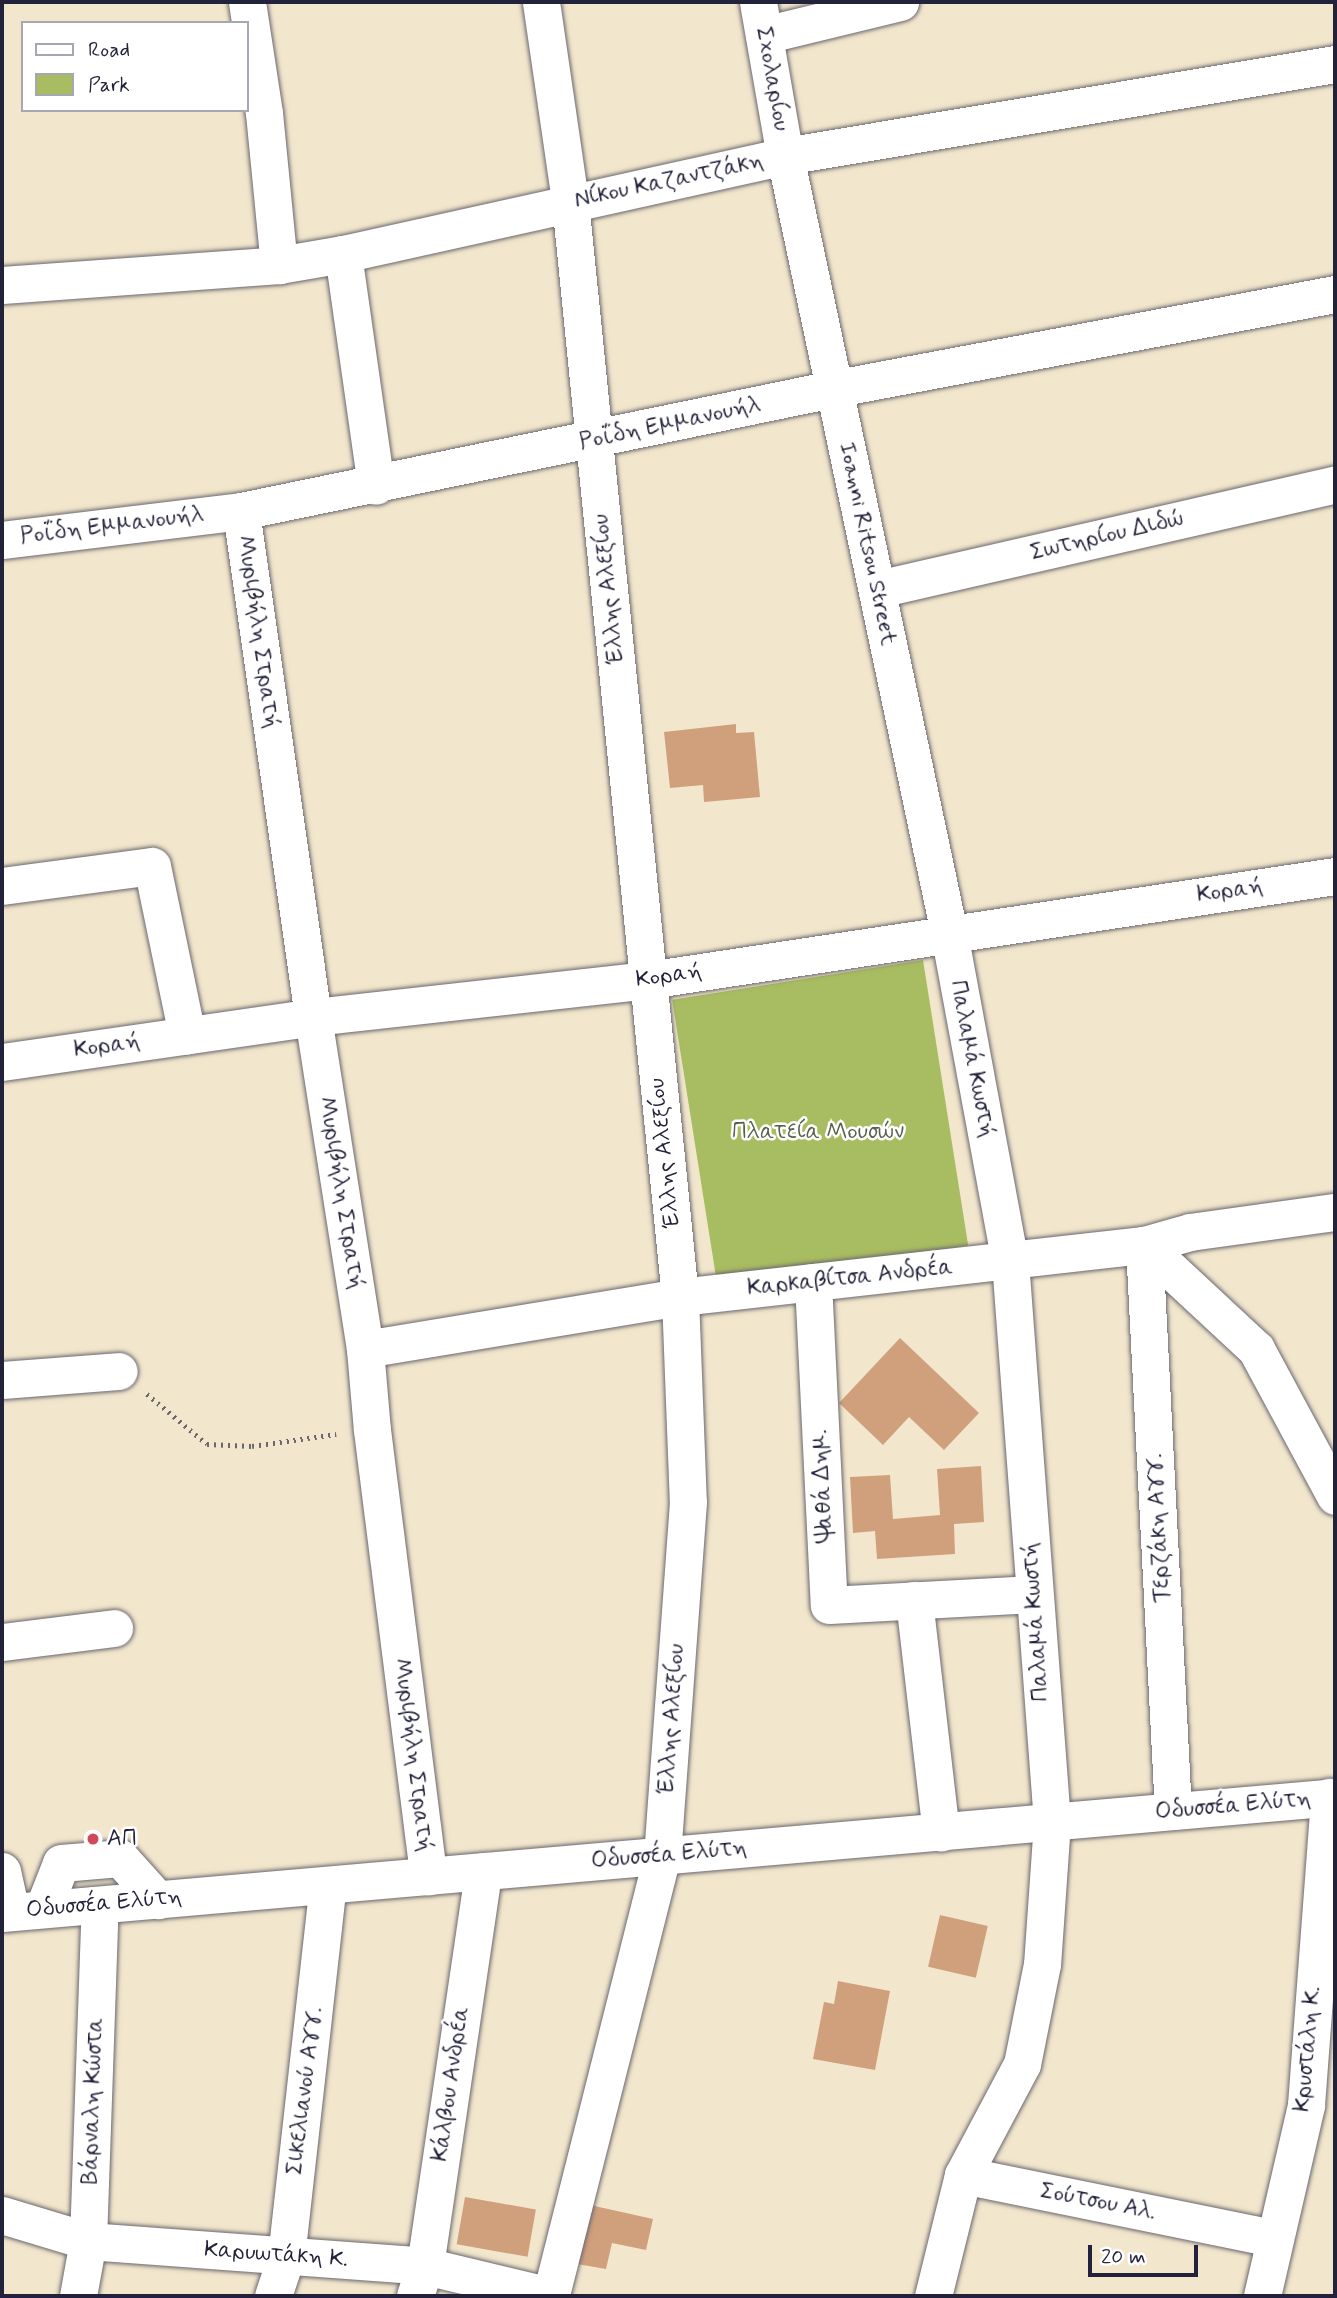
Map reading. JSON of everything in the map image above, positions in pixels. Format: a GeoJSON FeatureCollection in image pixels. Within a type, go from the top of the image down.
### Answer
{"type":"FeatureCollection","features":[{"type":"Feature","properties":{"kind":"street"},"geometry":{"type":"LineString","coordinates":[[247,2],[264,113],[279,265]]}},
{"type":"Feature","properties":{"kind":"street","name":"Έλλης Αλεξίου"},"geometry":{"type":"LineString","coordinates":[[541,2],[570,201],[680,1297],[688,1502],[662,1856],[551,2296]]}},
{"type":"Feature","properties":{"kind":"street"},"geometry":{"type":"LineString","coordinates":[[761,18],[900,2]]}},
{"type":"Feature","properties":{"kind":"street","name":"Σχολαρίου"},"geometry":{"type":"LineString","coordinates":[[761,18],[785,156]]}},
{"type":"Feature","properties":{"kind":"street","name":"Νίκου Καζαντζάκη"},"geometry":{"type":"LineString","coordinates":[[2,285],[279,265],[342,254],[570,201],[785,156],[1335,64]]}},
{"type":"Feature","properties":{"kind":"street","name":"Ioanni Ritsou Street"},"geometry":{"type":"LineString","coordinates":[[785,156],[832,389],[878,589],[948,933]]}},
{"type":"Feature","properties":{"kind":"street"},"geometry":{"type":"LineString","coordinates":[[342,254],[376,486]]}},
{"type":"Feature","properties":{"kind":"street","name":"Ροΐδη Εμμανουήλ"},"geometry":{"type":"LineString","coordinates":[[2,540],[241,511],[376,486],[832,389],[1335,294]]}},
{"type":"Feature","properties":{"kind":"street","name":"Σωτηρίου Διδώ"},"geometry":{"type":"LineString","coordinates":[[878,589],[1335,484]]}},
{"type":"Feature","properties":{"kind":"street","name":"Μυριβήλη Στρατή"},"geometry":{"type":"LineString","coordinates":[[241,511],[313,1017],[365,1349],[372,1430],[428,1876]]}},
{"type":"Feature","properties":{"kind":"street"},"geometry":{"type":"LineString","coordinates":[[2,886],[152,866],[187,1035]]}},
{"type":"Feature","properties":{"kind":"street","name":"Κοραή"},"geometry":{"type":"LineString","coordinates":[[2,1062],[313,1017],[648,980],[1335,876]]}},
{"type":"Feature","properties":{"kind":"street","name":"Παλαμά Κωστή"},"geometry":{"type":"LineString","coordinates":[[933,2296],[963,2175],[1022,2064],[1042,1964],[1052,1822],[1010,1261],[948,933]]}},
{"type":"Feature","properties":{"kind":"street","name":"Καρκαβίτσα Ανδρέα"},"geometry":{"type":"LineString","coordinates":[[365,1349],[680,1297],[1144,1245],[1189,1232],[1335,1212]]}},
{"type":"Feature","properties":{"kind":"street"},"geometry":{"type":"LineString","coordinates":[[1144,1245],[1256,1349],[1335,1496]]}},
{"type":"Feature","properties":{"kind":"street","name":"Τερζάκη Αγγ."},"geometry":{"type":"LineString","coordinates":[[1144,1245],[1173,1811]]}},
{"type":"Feature","properties":{"kind":"street","name":"Ψαθά Δημ."},"geometry":{"type":"LineString","coordinates":[[813,1282],[829,1605],[1034,1594]]}},
{"type":"Feature","properties":{"kind":"street"},"geometry":{"type":"LineString","coordinates":[[2,1380],[119,1371]]}},
{"type":"Feature","properties":{"kind":"street"},"geometry":{"type":"LineString","coordinates":[[914,1600],[941,1832]]}},
{"type":"Feature","properties":{"kind":"street"},"geometry":{"type":"LineString","coordinates":[[2,1642],[114,1628]]}},
{"type":"Feature","properties":{"kind":"street","name":"Οδυσσέα Ελύτη"},"geometry":{"type":"LineString","coordinates":[[27,1905],[100,1905],[149,1889],[328,1885],[1332,1797]]}},
{"type":"Feature","properties":{"kind":"street","name":"Κρυστάλη Κ."},"geometry":{"type":"LineString","coordinates":[[1262,2296],[1306,2105],[1332,1797]]}},
{"type":"Feature","properties":{"kind":"street"},"geometry":{"type":"LineString","coordinates":[[2,1871],[27,1905],[61,1863],[120,1858],[149,1889]]}},
{"type":"Feature","properties":{"kind":"street","name":"Κάλβου Ανδρέα"},"geometry":{"type":"LineString","coordinates":[[420,2281],[483,1871]]}},
{"type":"Feature","properties":{"kind":"street","name":"Σικελιανού Αγγ."},"geometry":{"type":"LineString","coordinates":[[273,2296],[286,2257],[328,1885]]}},
{"type":"Feature","properties":{"kind":"street","name":"Βάρναλη Κώστα"},"geometry":{"type":"LineString","coordinates":[[78,2296],[88,2241],[100,1905]]}},
{"type":"Feature","properties":{"kind":"street","name":"Σούτσου Αλ."},"geometry":{"type":"LineString","coordinates":[[963,2175],[1274,2238]]}},
{"type":"Feature","properties":{"kind":"street","name":"Καρυωτάκη Κ."},"geometry":{"type":"LineString","coordinates":[[2,2215],[88,2241],[286,2257],[420,2281],[551,2296]]}},
{"type":"Feature","properties":{"kind":"path"},"geometry":{"type":"LineString","coordinates":[[119,1371],[207,1444],[252,1446],[372,1430]]}},
{"type":"Feature","properties":{"kind":"green space","name":"Πλατεία Μουσών"},"geometry":{"type":"Polygon","coordinates":[[[923,960],[968,1245],[717,1285],[672,1000],[923,960]]]}},
{"type":"Feature","properties":{"kind":"building"},"geometry":{"type":"Polygon","coordinates":[[[736,724],[736,733],[754,732],[760,797],[704,802],[703,785],[670,788],[664,732],[736,724]]]}},
{"type":"Feature","properties":{"kind":"building"},"geometry":{"type":"Polygon","coordinates":[[[900,1338],[979,1413],[944,1450],[909,1417],[883,1445],[839,1403],[900,1338]]]}},
{"type":"Feature","properties":{"kind":"building"},"geometry":{"type":"Polygon","coordinates":[[[981,1466],[984,1522],[954,1524],[955,1554],[877,1559],[875,1531],[853,1533],[850,1477],[890,1475],[893,1519],[940,1515],[937,1469],[981,1466]]]}},
{"type":"Feature","properties":{"kind":"building"},"geometry":{"type":"Polygon","coordinates":[[[940,1915],[988,1926],[976,1978],[928,1967],[940,1915]]]}},
{"type":"Feature","properties":{"kind":"building"},"geometry":{"type":"Polygon","coordinates":[[[838,1981],[890,1991],[875,2070],[813,2059],[824,2002],[834,2004],[838,1981]]]}},
{"type":"Feature","properties":{"kind":"building"},"geometry":{"type":"Polygon","coordinates":[[[465,2197],[536,2210],[528,2257],[457,2244],[465,2197]]]}},
{"type":"Feature","properties":{"kind":"building"},"geometry":{"type":"Polygon","coordinates":[[[590,2205],[653,2219],[646,2250],[612,2243],[606,2269],[577,2264],[590,2205]]]}},
{"type":"Feature","properties":{"kind":"place","name":"ΑΠ"},"geometry":{"type":"Point","coordinates":[93,1839]}}]}
